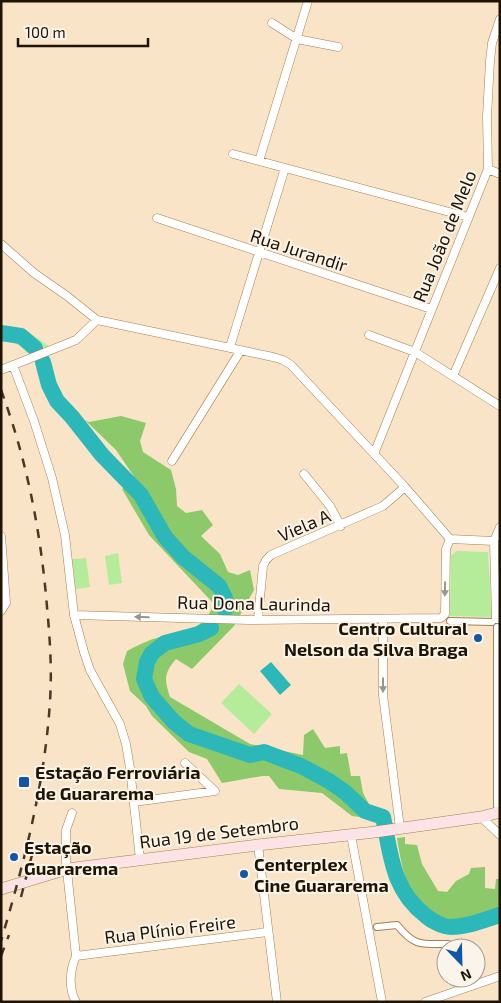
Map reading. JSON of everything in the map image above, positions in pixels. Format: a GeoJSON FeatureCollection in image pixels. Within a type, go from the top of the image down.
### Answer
{"type":"FeatureCollection","features":[{"type":"Feature","properties":{"kind":"main road","name":"Rua 19 de Setembro"},"geometry":{"type":"LineString","coordinates":[[1,889],[66,869],[397,829],[481,817],[498,809]]}},
{"type":"Feature","properties":{"kind":"street"},"geometry":{"type":"LineString","coordinates":[[259,161],[308,1]]}},
{"type":"Feature","properties":{"kind":"street","name":"Rua João de Melo"},"geometry":{"type":"LineString","coordinates":[[374,454],[488,169],[487,116],[490,61],[492,43],[500,19]]}},
{"type":"Feature","properties":{"kind":"street"},"geometry":{"type":"LineString","coordinates":[[272,23],[297,39],[338,48]]}},
{"type":"Feature","properties":{"kind":"street"},"geometry":{"type":"LineString","coordinates":[[233,154],[468,217]]}},
{"type":"Feature","properties":{"kind":"street"},"geometry":{"type":"LineString","coordinates":[[230,347],[285,168]]}},
{"type":"Feature","properties":{"kind":"street"},"geometry":{"type":"LineString","coordinates":[[488,169],[500,174]]}},
{"type":"Feature","properties":{"kind":"street","name":"Rua Jurandir"},"geometry":{"type":"LineString","coordinates":[[157,218],[431,309]]}},
{"type":"Feature","properties":{"kind":"street"},"geometry":{"type":"LineString","coordinates":[[1,244],[34,273],[97,320],[230,347],[283,360],[291,365],[405,487],[450,540],[494,541]]}},
{"type":"Feature","properties":{"kind":"street"},"geometry":{"type":"LineString","coordinates":[[454,376],[500,268]]}},
{"type":"Feature","properties":{"kind":"street"},"geometry":{"type":"LineString","coordinates":[[1,370],[76,340],[97,320]]}},
{"type":"Feature","properties":{"kind":"street"},"geometry":{"type":"LineString","coordinates":[[369,335],[415,352],[500,406]]}},
{"type":"Feature","properties":{"kind":"street"},"geometry":{"type":"LineString","coordinates":[[172,461],[241,350]]}},
{"type":"Feature","properties":{"kind":"street"},"geometry":{"type":"LineString","coordinates":[[13,365],[34,421],[52,478],[65,535],[74,615],[90,670],[120,724],[129,760],[140,859]]}},
{"type":"Feature","properties":{"kind":"street"},"geometry":{"type":"LineString","coordinates":[[304,474],[330,506],[342,526]]}},
{"type":"Feature","properties":{"kind":"street","name":"Viela A"},"geometry":{"type":"LineString","coordinates":[[258,619],[263,566],[266,560],[271,556],[342,526],[382,506],[405,487]]}},
{"type":"Feature","properties":{"kind":"street"},"geometry":{"type":"LineString","coordinates":[[498,809],[494,541],[500,527]]}},
{"type":"Feature","properties":{"kind":"street"},"geometry":{"type":"LineString","coordinates":[[1,536],[6,603],[1,611]]}},
{"type":"Feature","properties":{"kind":"street","name":"Rua Dona Laurinda"},"geometry":{"type":"LineString","coordinates":[[74,615],[258,619],[441,618],[445,614],[446,549],[450,540]]}},
{"type":"Feature","properties":{"kind":"street"},"geometry":{"type":"LineString","coordinates":[[383,619],[383,695],[397,829]]}},
{"type":"Feature","properties":{"kind":"street"},"geometry":{"type":"LineString","coordinates":[[450,621],[496,622]]}},
{"type":"Feature","properties":{"kind":"street"},"geometry":{"type":"LineString","coordinates":[[134,802],[215,791],[184,763]]}},
{"type":"Feature","properties":{"kind":"street"},"geometry":{"type":"LineString","coordinates":[[72,813],[66,830],[66,869],[76,956],[72,964],[71,982],[76,1002]]}},
{"type":"Feature","properties":{"kind":"street"},"geometry":{"type":"LineString","coordinates":[[481,817],[500,835]]}},
{"type":"Feature","properties":{"kind":"street"},"geometry":{"type":"LineString","coordinates":[[351,835],[382,1002]]}},
{"type":"Feature","properties":{"kind":"street"},"geometry":{"type":"LineString","coordinates":[[258,845],[277,1002]]}},
{"type":"Feature","properties":{"kind":"street"},"geometry":{"type":"LineString","coordinates":[[377,927],[396,925],[407,938],[415,942],[436,944]]}},
{"type":"Feature","properties":{"kind":"street","name":"Rua Plínio Freire"},"geometry":{"type":"LineString","coordinates":[[76,956],[268,932]]}},
{"type":"Feature","properties":{"kind":"street"},"geometry":{"type":"LineString","coordinates":[[425,1002],[500,976]]}},
{"type":"Feature","properties":{"kind":"green space"},"geometry":{"type":"Polygon","coordinates":[[[1,327],[14,328],[26,332],[49,346],[27,353],[22,347],[1,341],[1,327]]]}},
{"type":"Feature","properties":{"kind":"green space"},"geometry":{"type":"Polygon","coordinates":[[[121,416],[146,423],[140,441],[143,452],[171,470],[176,489],[177,506],[186,513],[202,510],[213,525],[201,536],[220,554],[228,572],[238,575],[250,570],[254,590],[234,626],[192,669],[176,659],[172,664],[166,676],[170,697],[250,744],[303,755],[304,735],[313,729],[325,748],[340,746],[340,754],[347,753],[351,776],[360,776],[363,793],[371,808],[361,813],[360,817],[352,816],[322,793],[279,789],[269,776],[222,783],[207,759],[189,752],[152,716],[146,706],[130,691],[123,664],[127,651],[151,640],[185,631],[198,625],[204,620],[214,604],[149,535],[122,489],[137,481],[116,450],[85,420],[89,422],[121,416]]]}},
{"type":"Feature","properties":{"kind":"green space"},"geometry":{"type":"Polygon","coordinates":[[[456,551],[488,552],[492,617],[450,616],[451,556],[456,551]]]}},
{"type":"Feature","properties":{"kind":"green space"},"geometry":{"type":"Polygon","coordinates":[[[118,553],[122,583],[109,585],[105,556],[118,553]]]}},
{"type":"Feature","properties":{"kind":"green space"},"geometry":{"type":"Polygon","coordinates":[[[86,558],[90,587],[76,589],[72,559],[86,558]]]}},
{"type":"Feature","properties":{"kind":"green space"},"geometry":{"type":"Polygon","coordinates":[[[239,684],[272,714],[254,734],[221,703],[239,684]]]}},
{"type":"Feature","properties":{"kind":"green space"},"geometry":{"type":"Polygon","coordinates":[[[405,837],[405,844],[417,845],[422,864],[438,891],[447,892],[456,881],[469,874],[471,868],[485,867],[485,888],[495,889],[496,879],[500,879],[500,910],[475,918],[455,921],[432,914],[422,907],[409,887],[401,863],[397,838],[405,837]]]}},
{"type":"Feature","properties":{"kind":"water"},"geometry":{"type":"Polygon","coordinates":[[[271,662],[291,685],[280,695],[260,671],[271,662]]]}},
{"type":"Feature","properties":{"kind":"waterway"},"geometry":{"type":"LineString","coordinates":[[1,333],[21,336],[35,348]]}},
{"type":"Feature","properties":{"kind":"waterway"},"geometry":{"type":"LineString","coordinates":[[43,362],[49,385],[57,401],[102,455],[141,495],[165,537],[183,557],[219,586],[225,598],[225,610]]}},
{"type":"Feature","properties":{"kind":"waterway"},"geometry":{"type":"LineString","coordinates":[[211,628],[199,634],[165,643],[152,653],[147,662],[144,679],[152,697],[174,722],[189,734],[250,755],[264,752],[301,766],[329,781],[346,793],[365,811],[383,817],[391,858],[400,883],[406,895],[415,906],[431,920],[445,926],[457,927],[500,915]]}},
{"type":"Feature","properties":{"kind":"railway"},"geometry":{"type":"LineString","coordinates":[[1,390],[18,443],[37,524],[47,607],[51,678],[47,732],[38,792],[18,882],[1,941]]}},
{"type":"Feature","properties":{"kind":"railway"},"geometry":{"type":"LineString","coordinates":[[21,897],[33,851]]}},
{"type":"Feature","properties":{"kind":"railway"},"geometry":{"type":"LineString","coordinates":[[1,956],[9,935]]}},
{"type":"Feature","properties":{"kind":"place","name":"Centro Cultural Nelson da Silva Braga"},"geometry":{"type":"Point","coordinates":[478,638]}},
{"type":"Feature","properties":{"kind":"place","name":"Estação Ferroviária de Guararema"},"geometry":{"type":"Point","coordinates":[24,782]}},
{"type":"Feature","properties":{"kind":"place","name":"Estação Guararema"},"geometry":{"type":"Point","coordinates":[14,857]}},
{"type":"Feature","properties":{"kind":"place","name":"Centerplex Cine Guararema"},"geometry":{"type":"Point","coordinates":[244,874]}}]}
